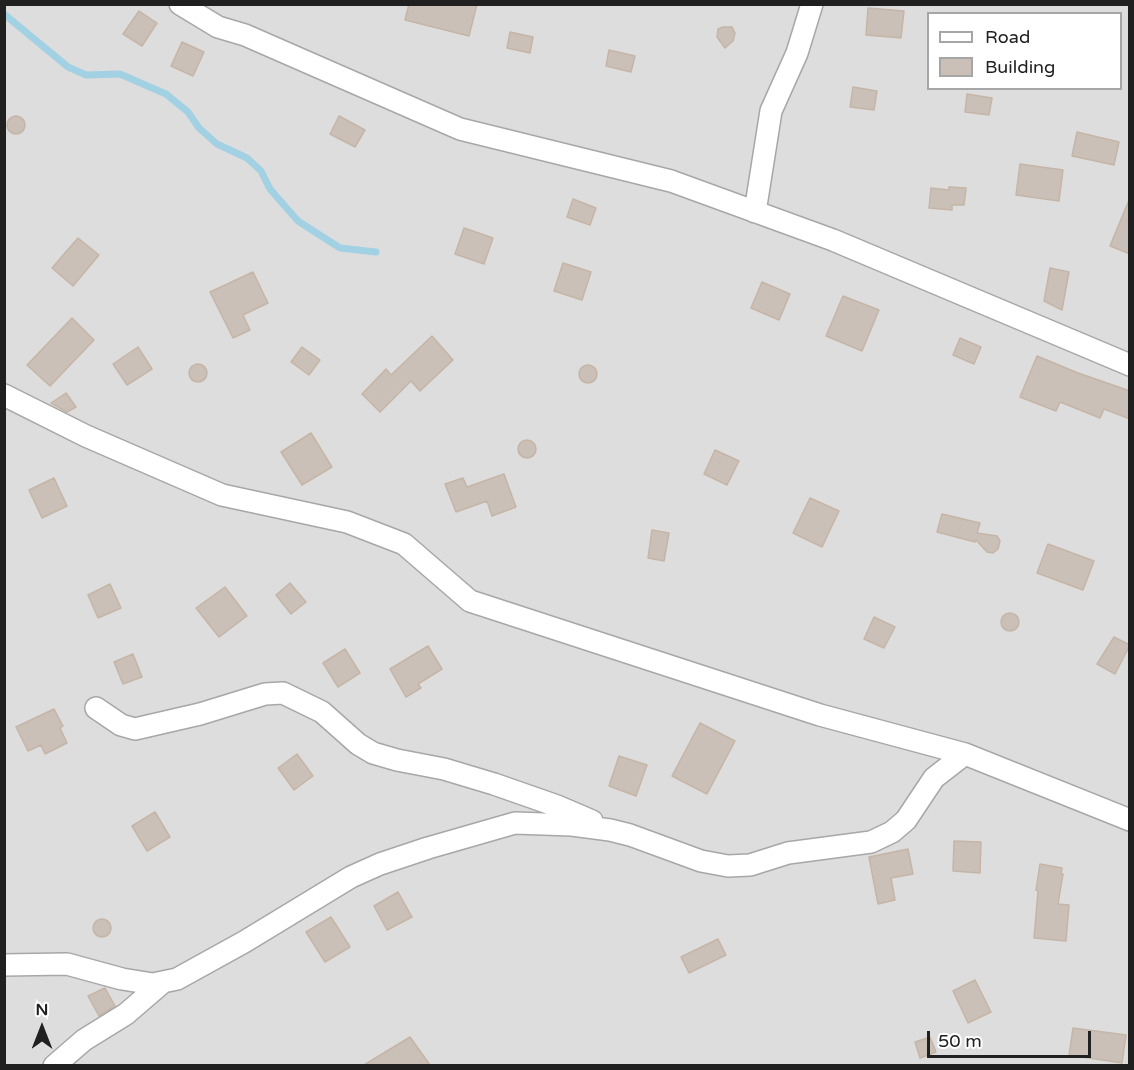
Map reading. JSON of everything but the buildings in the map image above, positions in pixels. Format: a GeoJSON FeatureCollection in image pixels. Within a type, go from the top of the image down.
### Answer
{"type":"FeatureCollection","features":[{"type":"Feature","properties":{"kind":"street"},"geometry":{"type":"LineString","coordinates":[[180,4],[218,27],[244,35],[460,129],[671,181],[833,240],[1130,365]]}},
{"type":"Feature","properties":{"kind":"street"},"geometry":{"type":"LineString","coordinates":[[755,212],[771,111],[797,53],[812,4]]}},
{"type":"Feature","properties":{"kind":"street"},"geometry":{"type":"LineString","coordinates":[[4,395],[86,436],[222,495],[347,522],[404,543],[470,601],[820,715],[965,754],[1130,820]]}},
{"type":"Feature","properties":{"kind":"street"},"geometry":{"type":"LineString","coordinates":[[96,708],[121,725],[135,729],[200,714],[265,694],[283,693],[322,712],[358,744],[373,753],[444,769],[528,795],[610,830]]}},
{"type":"Feature","properties":{"kind":"street"},"geometry":{"type":"LineString","coordinates":[[4,965],[67,964],[122,979],[153,984],[162,983],[187,974],[351,877],[380,864],[428,848],[515,823],[572,825],[610,830],[701,861],[728,866],[750,865],[788,853],[871,842],[892,832],[906,820],[934,778],[965,754]]}},
{"type":"Feature","properties":{"kind":"street"},"geometry":{"type":"LineString","coordinates":[[54,1065],[84,1040],[126,1014],[162,983]]}},
{"type":"Feature","properties":{"kind":"shaded area"},"geometry":{"type":"Polygon","coordinates":[[[5,5],[1129,5],[1129,1065],[5,1065],[5,5]]]}},
{"type":"Feature","properties":{"kind":"waterway"},"geometry":{"type":"LineString","coordinates":[[4,14],[68,67],[86,75],[120,74],[166,94],[188,112],[199,128],[217,144],[247,158],[261,171],[270,189],[298,221],[340,248],[376,252]]}}]}
